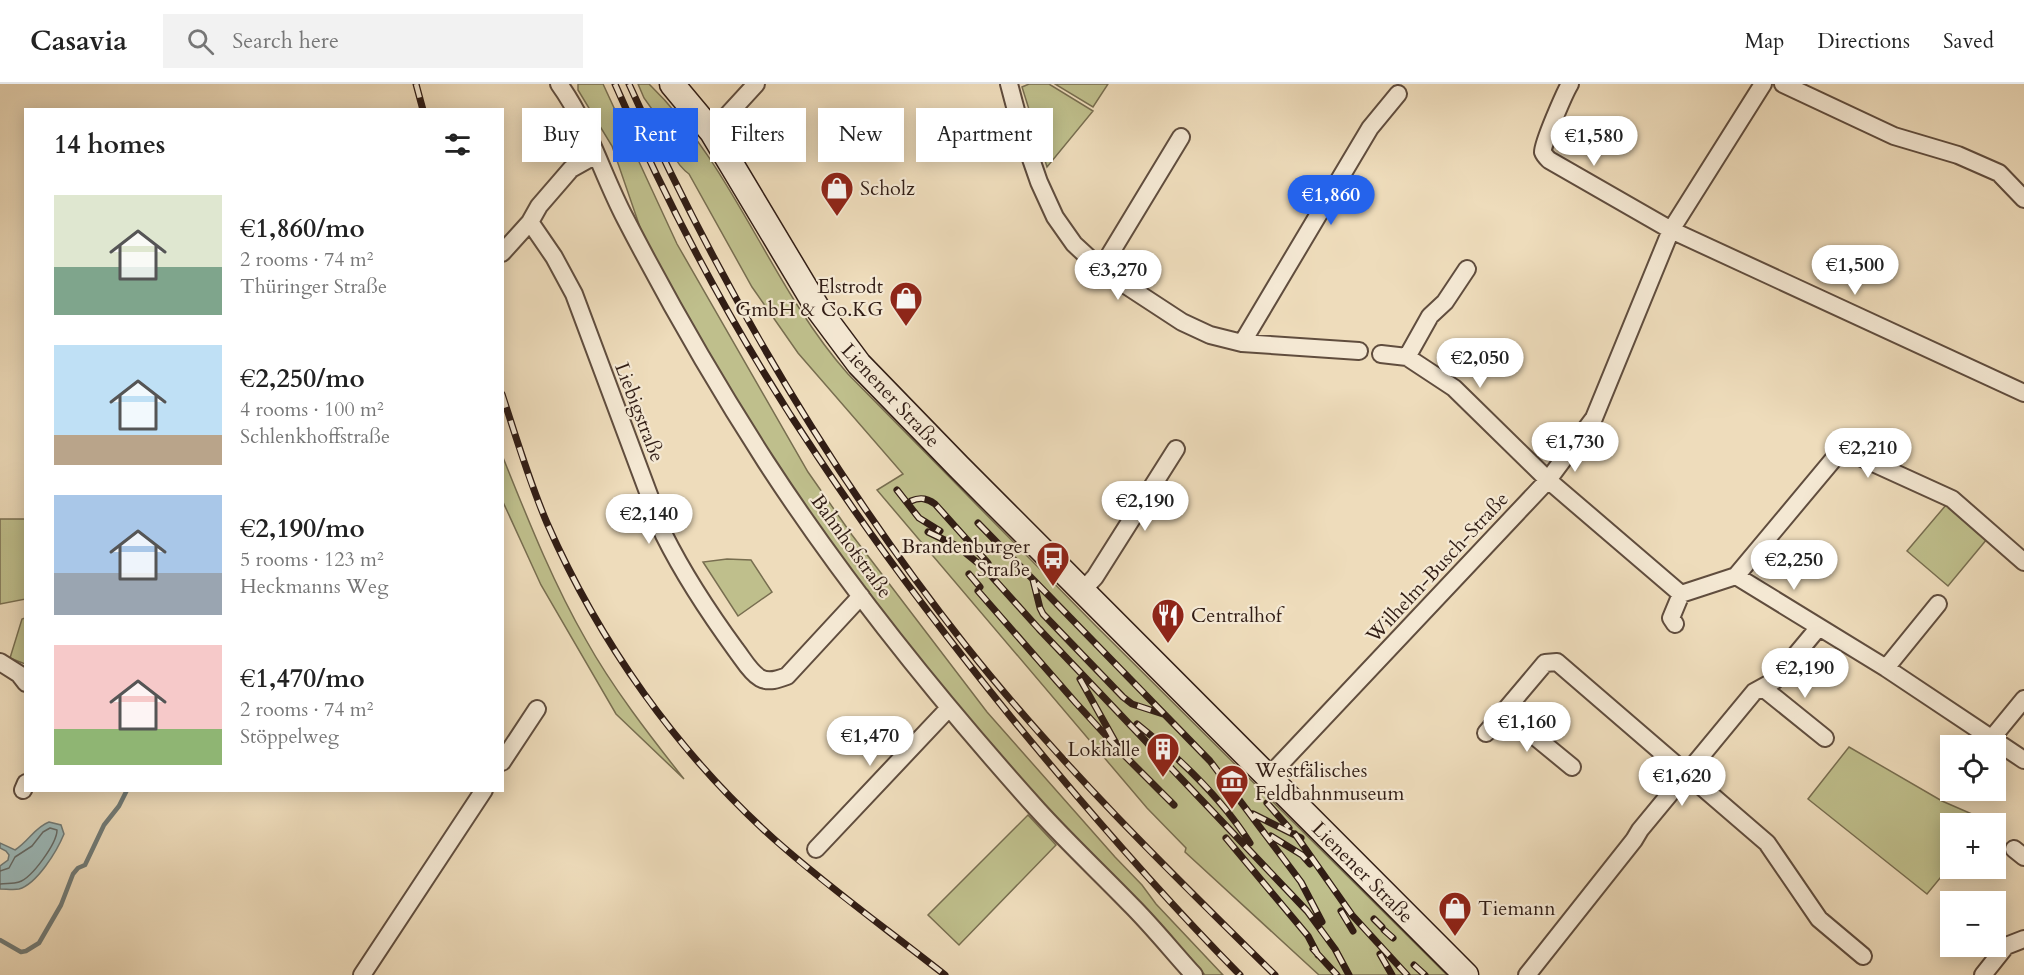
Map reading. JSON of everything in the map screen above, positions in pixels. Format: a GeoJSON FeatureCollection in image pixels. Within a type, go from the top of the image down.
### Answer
{"type":"FeatureCollection","features":[{"type":"Feature","properties":{"kind":"street","name":"Bahnhofstraße"},"geometry":{"type":"LineString","coordinates":[[559,84],[574,108]]}},
{"type":"Feature","properties":{"kind":"street","name":"Lienener Straße"},"geometry":{"type":"LineString","coordinates":[[672,84],[710,130]]}},
{"type":"Feature","properties":{"kind":"street"},"geometry":{"type":"LineString","coordinates":[[734,108],[756,84]]}},
{"type":"Feature","properties":{"kind":"street"},"geometry":{"type":"LineString","coordinates":[[1009,84],[1022,134],[1039,182],[1055,217],[1074,244],[1101,269],[1182,322],[1210,334],[1242,343],[1359,351]]}},
{"type":"Feature","properties":{"kind":"street"},"geometry":{"type":"LineString","coordinates":[[1570,84],[1544,143],[1543,152],[1549,160],[1671,230],[2024,393]]}},
{"type":"Feature","properties":{"kind":"street","name":"Wilhelm-Busch-Straße"},"geometry":{"type":"LineString","coordinates":[[1268,777],[1548,480],[1594,418],[1671,230],[1763,84]]}},
{"type":"Feature","properties":{"kind":"street"},"geometry":{"type":"LineString","coordinates":[[1783,84],[1894,136],[1958,155],[1999,173],[2024,199]]}},
{"type":"Feature","properties":{"kind":"street"},"geometry":{"type":"LineString","coordinates":[[1242,343],[1370,128],[1398,94]]}},
{"type":"Feature","properties":{"kind":"street"},"geometry":{"type":"LineString","coordinates":[[1101,269],[1181,137]]}},
{"type":"Feature","properties":{"kind":"street"},"geometry":{"type":"LineString","coordinates":[[504,250],[530,222],[538,206],[571,169],[584,162]]}},
{"type":"Feature","properties":{"kind":"street","name":"Bahnhofstraße"},"geometry":{"type":"LineString","coordinates":[[599,162],[623,215],[723,395],[793,502],[861,596],[949,708],[1039,810],[1194,975]]}},
{"type":"Feature","properties":{"kind":"street","name":"Lienener Straße"},"geometry":{"type":"LineString","coordinates":[[730,162],[818,309],[859,364],[957,466],[1466,975]]}},
{"type":"Feature","properties":{"kind":"street","name":"Liebigstraße"},"geometry":{"type":"LineString","coordinates":[[530,222],[554,257],[574,294],[664,535],[679,566],[750,669],[762,679],[775,680],[787,676],[861,596]]}},
{"type":"Feature","properties":{"kind":"street"},"geometry":{"type":"LineString","coordinates":[[1407,357],[1430,316],[1445,302],[1467,269]]}},
{"type":"Feature","properties":{"kind":"street"},"geometry":{"type":"LineString","coordinates":[[1381,354],[1407,357],[1454,388],[1548,480],[1681,594]]}},
{"type":"Feature","properties":{"kind":"street"},"geometry":{"type":"LineString","coordinates":[[1082,591],[1101,568],[1176,449]]}},
{"type":"Feature","properties":{"kind":"street"},"geometry":{"type":"LineString","coordinates":[[1675,624],[1671,618],[1681,594],[1736,576],[1837,455],[1851,453],[1952,499],[2024,562]]}},
{"type":"Feature","properties":{"kind":"street"},"geometry":{"type":"LineString","coordinates":[[1736,576],[1886,668],[1987,735]]}},
{"type":"Feature","properties":{"kind":"street"},"geometry":{"type":"LineString","coordinates":[[1886,668],[1938,604]]}},
{"type":"Feature","properties":{"kind":"street"},"geometry":{"type":"LineString","coordinates":[[1527,975],[1640,830],[1754,692],[1773,681],[1819,627]]}},
{"type":"Feature","properties":{"kind":"street"},"geometry":{"type":"LineString","coordinates":[[0,662],[19,674],[24,680]]}},
{"type":"Feature","properties":{"kind":"street"},"geometry":{"type":"LineString","coordinates":[[1486,733],[1545,663],[1557,662],[1767,843],[1819,919],[1863,956]]}},
{"type":"Feature","properties":{"kind":"street"},"geometry":{"type":"LineString","coordinates":[[1762,687],[1825,738]]}},
{"type":"Feature","properties":{"kind":"street"},"geometry":{"type":"LineString","coordinates":[[1994,735],[2024,699]]}},
{"type":"Feature","properties":{"kind":"street"},"geometry":{"type":"LineString","coordinates":[[816,849],[949,708]]}},
{"type":"Feature","properties":{"kind":"street"},"geometry":{"type":"LineString","coordinates":[[504,759],[537,709]]}},
{"type":"Feature","properties":{"kind":"street"},"geometry":{"type":"LineString","coordinates":[[1505,712],[1572,767]]}},
{"type":"Feature","properties":{"kind":"street"},"geometry":{"type":"LineString","coordinates":[[2006,748],[2024,760]]}},
{"type":"Feature","properties":{"kind":"street"},"geometry":{"type":"LineString","coordinates":[[362,975],[483,792]]}},
{"type":"Feature","properties":{"kind":"street"},"geometry":{"type":"LineString","coordinates":[[1983,975],[2006,946],[2024,939]]}},
{"type":"Feature","properties":{"kind":"green space"},"geometry":{"type":"Polygon","coordinates":[[[578,84],[603,84],[614,108],[613,149],[601,128],[601,108],[589,108],[578,90],[578,84]]]}},
{"type":"Feature","properties":{"kind":"green space"},"geometry":{"type":"Polygon","coordinates":[[[638,84],[649,84],[672,108],[651,108],[638,84]]]}},
{"type":"Feature","properties":{"kind":"green space"},"geometry":{"type":"Polygon","coordinates":[[[1029,84],[1049,84],[1093,111],[1053,160],[1053,108],[1029,108],[1022,87],[1029,84]]]}},
{"type":"Feature","properties":{"kind":"green space"},"geometry":{"type":"Polygon","coordinates":[[[1055,84],[1108,84],[1093,107],[1055,84]]]}},
{"type":"Feature","properties":{"kind":"green space"},"geometry":{"type":"Polygon","coordinates":[[[698,142],[729,189],[796,303],[848,374],[1096,626],[1447,975],[1319,975],[1185,852],[1186,848],[1147,808],[877,490],[903,474],[798,353],[752,287],[689,174],[677,162],[698,162],[698,142]]]}},
{"type":"Feature","properties":{"kind":"green space"},"geometry":{"type":"Polygon","coordinates":[[[618,162],[639,162],[677,244],[808,472],[852,535],[987,712],[1142,885],[1156,904],[1223,975],[1205,975],[1139,902],[1043,804],[954,702],[865,591],[800,500],[730,391],[643,236],[618,162]]]}},
{"type":"Feature","properties":{"kind":"green space"},"geometry":{"type":"Polygon","coordinates":[[[504,460],[551,572],[596,658],[645,729],[684,779],[616,714],[541,585],[504,504],[504,460]]]}},
{"type":"Feature","properties":{"kind":"green space"},"geometry":{"type":"Polygon","coordinates":[[[1946,505],[1987,539],[1948,586],[1907,551],[1946,505]]]}},
{"type":"Feature","properties":{"kind":"green space"},"geometry":{"type":"Polygon","coordinates":[[[0,519],[24,519],[24,599],[0,604],[0,519]]]}},
{"type":"Feature","properties":{"kind":"green space"},"geometry":{"type":"Polygon","coordinates":[[[727,559],[751,560],[772,592],[738,616],[703,562],[727,559]]]}},
{"type":"Feature","properties":{"kind":"green space"},"geometry":{"type":"Polygon","coordinates":[[[24,618],[24,664],[10,658],[24,618]]]}},
{"type":"Feature","properties":{"kind":"green space"},"geometry":{"type":"Polygon","coordinates":[[[1849,747],[1940,801],[1970,813],[1940,813],[1940,878],[1927,894],[1808,799],[1849,747]]]}},
{"type":"Feature","properties":{"kind":"green space"},"geometry":{"type":"Polygon","coordinates":[[[1028,815],[1056,845],[959,945],[928,915],[1028,815]]]}},
{"type":"Feature","properties":{"kind":"water"},"geometry":{"type":"Polygon","coordinates":[[[49,822],[61,825],[64,834],[46,866],[26,886],[19,889],[0,889],[0,866],[8,860],[9,855],[0,848],[0,843],[15,850],[40,827],[49,822]]]}},
{"type":"Feature","properties":{"kind":"waterway"},"geometry":{"type":"LineString","coordinates":[[0,940],[21,952],[39,943],[61,905],[73,874],[85,865],[104,825],[119,806],[126,792]]}},
{"type":"Feature","properties":{"kind":"railway"},"geometry":{"type":"LineString","coordinates":[[416,84],[422,108]]}},
{"type":"Feature","properties":{"kind":"railway"},"geometry":{"type":"LineString","coordinates":[[615,84],[660,181],[735,324],[762,370],[865,526],[985,685],[1093,815],[1240,975]]}},
{"type":"Feature","properties":{"kind":"railway"},"geometry":{"type":"LineString","coordinates":[[629,84],[700,232],[780,376],[823,445],[916,581],[1002,690],[1077,774],[1155,856],[1275,975]]}},
{"type":"Feature","properties":{"kind":"railway"},"geometry":{"type":"LineString","coordinates":[[504,400],[534,491],[568,567],[616,652],[673,732],[705,770],[774,839],[945,975]]}},
{"type":"Feature","properties":{"kind":"railway"},"geometry":{"type":"LineString","coordinates":[[897,490],[919,518],[940,531]]}},
{"type":"Feature","properties":{"kind":"railway"},"geometry":{"type":"LineString","coordinates":[[911,501],[923,499],[935,504],[988,563]]}},
{"type":"Feature","properties":{"kind":"railway"},"geometry":{"type":"LineString","coordinates":[[978,523],[1210,761],[1301,882],[1322,922]]}},
{"type":"Feature","properties":{"kind":"railway"},"geometry":{"type":"LineString","coordinates":[[928,532],[957,546],[984,568],[1307,911],[1335,949],[1349,975]]}},
{"type":"Feature","properties":{"kind":"railway"},"geometry":{"type":"LineString","coordinates":[[969,574],[980,587]]}},
{"type":"Feature","properties":{"kind":"railway"},"geometry":{"type":"LineString","coordinates":[[1033,580],[1043,614],[1123,697],[1132,704],[1163,714]]}},
{"type":"Feature","properties":{"kind":"railway"},"geometry":{"type":"LineString","coordinates":[[978,591],[1121,752]]}},
{"type":"Feature","properties":{"kind":"railway"},"geometry":{"type":"LineString","coordinates":[[1080,679],[1121,752],[1174,805]]}},
{"type":"Feature","properties":{"kind":"railway"},"geometry":{"type":"LineString","coordinates":[[1137,724],[1198,779],[1226,810],[1250,843]]}},
{"type":"Feature","properties":{"kind":"railway"},"geometry":{"type":"LineString","coordinates":[[1267,803],[1289,828]]}},
{"type":"Feature","properties":{"kind":"railway"},"geometry":{"type":"LineString","coordinates":[[1253,814],[1301,838]]}},
{"type":"Feature","properties":{"kind":"railway"},"geometry":{"type":"LineString","coordinates":[[1295,834],[1352,915],[1407,975]]}},
{"type":"Feature","properties":{"kind":"railway"},"geometry":{"type":"LineString","coordinates":[[1271,836],[1302,855],[1310,864]]}},
{"type":"Feature","properties":{"kind":"railway"},"geometry":{"type":"LineString","coordinates":[[1226,838],[1308,936],[1318,955]]}},
{"type":"Feature","properties":{"kind":"railway"},"geometry":{"type":"LineString","coordinates":[[1341,911],[1353,931]]}},
{"type":"Feature","properties":{"kind":"railway"},"geometry":{"type":"LineString","coordinates":[[1374,919],[1382,927]]}},
{"type":"Feature","properties":{"kind":"railway"},"geometry":{"type":"LineString","coordinates":[[1384,930],[1393,938]]}},
{"type":"Feature","properties":{"kind":"railway"},"geometry":{"type":"LineString","coordinates":[[1313,949],[1337,975]]}},
{"type":"Feature","properties":{"kind":"railway"},"geometry":{"type":"LineString","coordinates":[[1380,954],[1392,975]]}},
{"type":"Feature","properties":{"kind":"railway"},"geometry":{"type":"LineString","coordinates":[[1414,965],[1425,975]]}},
{"type":"Feature","properties":{"kind":"place","name":"Scholz"},"geometry":{"type":"Point","coordinates":[837,217]}},
{"type":"Feature","properties":{"kind":"place","name":"Elstrodt GmbH & Co.KG"},"geometry":{"type":"Point","coordinates":[906,327]}},
{"type":"Feature","properties":{"kind":"place","name":"Brandenburger Straße"},"geometry":{"type":"Point","coordinates":[1053,587]}},
{"type":"Feature","properties":{"kind":"place","name":"Centralhof"},"geometry":{"type":"Point","coordinates":[1168,644]}},
{"type":"Feature","properties":{"kind":"place","name":"Lokhalle"},"geometry":{"type":"Point","coordinates":[1163,778]}},
{"type":"Feature","properties":{"kind":"place","name":"Westfälisches Feldbahnmuseum"},"geometry":{"type":"Point","coordinates":[1232,810]}},
{"type":"Feature","properties":{"kind":"place","name":"Tiemann"},"geometry":{"type":"Point","coordinates":[1455,937]}}]}
